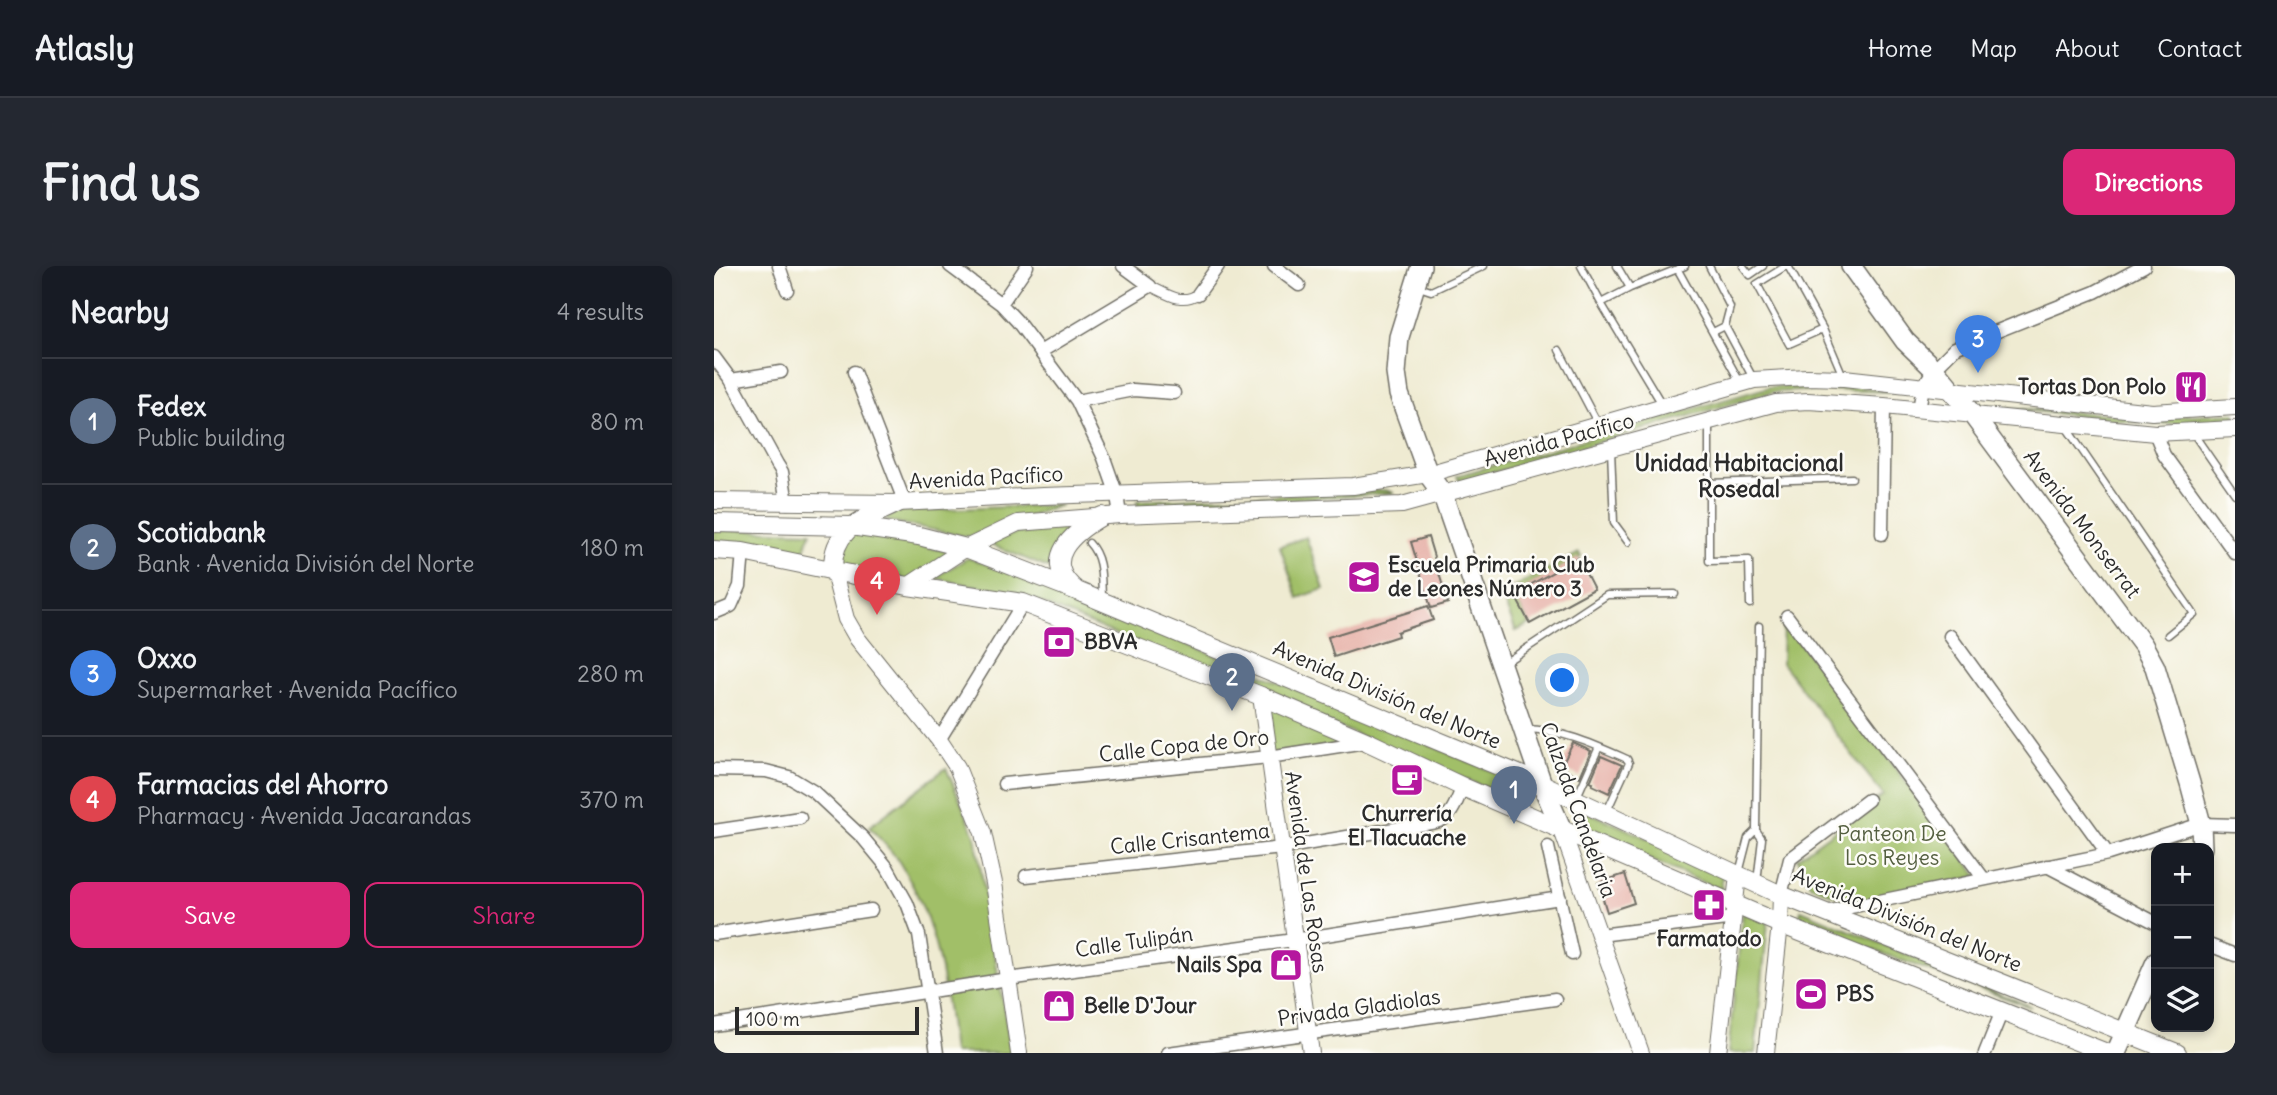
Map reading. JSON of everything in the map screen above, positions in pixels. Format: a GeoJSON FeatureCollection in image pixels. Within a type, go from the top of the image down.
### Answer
{"type":"FeatureCollection","features":[{"type":"Feature","properties":{"kind":"main road","name":"Calzada Candelaria"},"geometry":{"type":"LineString","coordinates":[[1421,266],[1399,337],[1396,373],[1399,394],[1428,474],[1442,493],[1542,784],[1562,830]]}},
{"type":"Feature","properties":{"kind":"main road","name":"Avenida Monserrat"},"geometry":{"type":"LineString","coordinates":[[1851,266],[1905,341],[1954,391],[2143,645],[2155,667],[2201,824],[2202,843]]}},
{"type":"Feature","properties":{"kind":"main road"},"geometry":{"type":"LineString","coordinates":[[833,569],[835,549],[851,526],[902,503]]}},
{"type":"Feature","properties":{"kind":"main road"},"geometry":{"type":"LineString","coordinates":[[714,509],[756,524]]}},
{"type":"Feature","properties":{"kind":"main road"},"geometry":{"type":"LineString","coordinates":[[1077,591],[1070,586],[1062,572],[1063,548],[1077,531],[1111,516]]}},
{"type":"Feature","properties":{"kind":"main road","name":"Avenida División del Norte"},"geometry":{"type":"LineString","coordinates":[[714,523],[851,526],[919,536],[967,548],[1102,601],[1542,784],[1781,895],[2177,1053]]}},
{"type":"Feature","properties":{"kind":"main road"},"geometry":{"type":"LineString","coordinates":[[714,550],[743,552],[908,586],[1023,603],[1261,696],[1562,830],[1735,911],[1780,924],[2107,1053]]}},
{"type":"Feature","properties":{"kind":"main road"},"geometry":{"type":"LineString","coordinates":[[2116,1053],[2153,969]]}},
{"type":"Feature","properties":{"kind":"street"},"geometry":{"type":"LineString","coordinates":[[779,266],[787,289]]}},
{"type":"Feature","properties":{"kind":"street"},"geometry":{"type":"LineString","coordinates":[[950,266],[1001,304],[1077,401],[1104,458],[1117,495],[1111,516]]}},
{"type":"Feature","properties":{"kind":"street"},"geometry":{"type":"LineString","coordinates":[[1001,304],[1027,266]]}},
{"type":"Feature","properties":{"kind":"street"},"geometry":{"type":"LineString","coordinates":[[1123,266],[1150,286],[1178,300],[1198,294],[1218,266]]}},
{"type":"Feature","properties":{"kind":"street"},"geometry":{"type":"LineString","coordinates":[[1274,266],[1298,285]]}},
{"type":"Feature","properties":{"kind":"street"},"geometry":{"type":"LineString","coordinates":[[1919,409],[1923,387],[1934,369],[1955,348],[2095,292],[2137,268]]}},
{"type":"Feature","properties":{"kind":"street"},"geometry":{"type":"LineString","coordinates":[[1040,352],[1150,286]]}},
{"type":"Feature","properties":{"kind":"street"},"geometry":{"type":"LineString","coordinates":[[714,357],[731,380],[782,472],[787,503]]}},
{"type":"Feature","properties":{"kind":"street"},"geometry":{"type":"LineString","coordinates":[[731,380],[781,372]]}},
{"type":"Feature","properties":{"kind":"street"},"geometry":{"type":"LineString","coordinates":[[714,501],[902,503],[854,372]]}},
{"type":"Feature","properties":{"kind":"street","name":"Avenida Pacífico"},"geometry":{"type":"LineString","coordinates":[[902,503],[1353,485],[1428,474],[1747,381],[1807,377],[1844,378],[2152,412],[2235,407]]}},
{"type":"Feature","properties":{"kind":"street"},"geometry":{"type":"LineString","coordinates":[[1077,401],[1132,390],[1174,393]]}},
{"type":"Feature","properties":{"kind":"street","name":"Avenida Pacífico"},"geometry":{"type":"LineString","coordinates":[[908,586],[967,548],[1017,523],[1111,516],[1402,505],[1776,403],[1808,401],[1884,406],[2155,433],[2235,429]]}},
{"type":"Feature","properties":{"kind":"street"},"geometry":{"type":"LineString","coordinates":[[1882,534],[1884,406]]}},
{"type":"Feature","properties":{"kind":"street"},"geometry":{"type":"LineString","coordinates":[[2155,433],[2164,455],[2235,553]]}},
{"type":"Feature","properties":{"kind":"street"},"geometry":{"type":"LineString","coordinates":[[714,613],[731,606],[740,586],[743,552]]}},
{"type":"Feature","properties":{"kind":"street"},"geometry":{"type":"LineString","coordinates":[[833,569],[846,619],[857,638],[939,740],[957,767],[983,833],[994,883],[1019,1053]]}},
{"type":"Feature","properties":{"kind":"street"},"geometry":{"type":"LineString","coordinates":[[939,740],[1023,603]]}},
{"type":"Feature","properties":{"kind":"street"},"geometry":{"type":"LineString","coordinates":[[1787,616],[1984,878]]}},
{"type":"Feature","properties":{"kind":"street"},"geometry":{"type":"LineString","coordinates":[[1950,636],[2108,854]]}},
{"type":"Feature","properties":{"kind":"street","name":"Avenida de Las Rosas"},"geometry":{"type":"LineString","coordinates":[[1261,696],[1311,1053]]}},
{"type":"Feature","properties":{"kind":"street","name":"Calle Copa de Oro"},"geometry":{"type":"LineString","coordinates":[[1004,784],[1269,757],[1367,742]]}},
{"type":"Feature","properties":{"kind":"street"},"geometry":{"type":"LineString","coordinates":[[714,770],[766,771],[789,777],[814,792],[863,838],[887,867],[907,903],[919,934],[937,1053]]}},
{"type":"Feature","properties":{"kind":"street","name":"Calle Crisantema"},"geometry":{"type":"LineString","coordinates":[[1026,876],[1282,848],[1443,820],[1451,814],[1463,787]]}},
{"type":"Feature","properties":{"kind":"street"},"geometry":{"type":"LineString","coordinates":[[1766,1053],[1781,895],[1790,859],[1868,800]]}},
{"type":"Feature","properties":{"kind":"street"},"geometry":{"type":"LineString","coordinates":[[714,831],[800,818]]}},
{"type":"Feature","properties":{"kind":"street"},"geometry":{"type":"LineString","coordinates":[[1825,912],[2108,854],[2201,824],[2235,825]]}},
{"type":"Feature","properties":{"kind":"street","name":"Calzada Candelaria"},"geometry":{"type":"LineString","coordinates":[[1562,830],[1641,1053]]}},
{"type":"Feature","properties":{"kind":"street"},"geometry":{"type":"LineString","coordinates":[[1548,847],[1573,954]]}},
{"type":"Feature","properties":{"kind":"street"},"geometry":{"type":"LineString","coordinates":[[2047,866],[2151,920]]}},
{"type":"Feature","properties":{"kind":"street"},"geometry":{"type":"LineString","coordinates":[[1718,1053],[1738,875]]}},
{"type":"Feature","properties":{"kind":"street","name":"Calle Tulipán"},"geometry":{"type":"LineString","coordinates":[[714,1026],[928,991],[1294,940],[1560,898]]}},
{"type":"Feature","properties":{"kind":"street"},"geometry":{"type":"LineString","coordinates":[[714,934],[871,910]]}},
{"type":"Feature","properties":{"kind":"street"},"geometry":{"type":"LineString","coordinates":[[1600,935],[1735,911]]}},
{"type":"Feature","properties":{"kind":"street"},"geometry":{"type":"LineString","coordinates":[[2214,947],[2235,955]]}},
{"type":"Feature","properties":{"kind":"street","name":"Privada Gladiolas"},"geometry":{"type":"LineString","coordinates":[[1168,1053],[1555,999]]}},
{"type":"Feature","properties":{"kind":"street"},"geometry":{"type":"LineString","coordinates":[[1985,1053],[2002,1011]]}},
{"type":"Feature","properties":{"kind":"lane"},"geometry":{"type":"LineString","coordinates":[[1415,285],[1431,291],[1485,266]]}},
{"type":"Feature","properties":{"kind":"lane"},"geometry":{"type":"LineString","coordinates":[[1581,266],[1662,406]]}},
{"type":"Feature","properties":{"kind":"lane"},"geometry":{"type":"LineString","coordinates":[[1617,266],[1630,288]]}},
{"type":"Feature","properties":{"kind":"lane"},"geometry":{"type":"LineString","coordinates":[[1709,266],[1730,307],[1726,326],[1747,381]]}},
{"type":"Feature","properties":{"kind":"lane"},"geometry":{"type":"LineString","coordinates":[[1744,266],[1750,275],[1763,266]]}},
{"type":"Feature","properties":{"kind":"lane"},"geometry":{"type":"LineString","coordinates":[[1823,329],[1789,344],[1757,284],[1787,266],[1823,329],[1844,378]]}},
{"type":"Feature","properties":{"kind":"lane"},"geometry":{"type":"LineString","coordinates":[[1601,303],[1630,288],[1682,268],[1713,332],[1747,381]]}},
{"type":"Feature","properties":{"kind":"lane"},"geometry":{"type":"LineString","coordinates":[[1713,332],[1726,326]]}},
{"type":"Feature","properties":{"kind":"lane"},"geometry":{"type":"LineString","coordinates":[[1559,349],[1599,426]]}},
{"type":"Feature","properties":{"kind":"lane"},"geometry":{"type":"LineString","coordinates":[[1709,422],[1709,561],[1749,561],[1750,604]]}},
{"type":"Feature","properties":{"kind":"lane"},"geometry":{"type":"LineString","coordinates":[[2063,423],[2194,614],[2168,635]]}},
{"type":"Feature","properties":{"kind":"lane"},"geometry":{"type":"LineString","coordinates":[[2192,432],[2235,494]]}},
{"type":"Feature","properties":{"kind":"lane"},"geometry":{"type":"LineString","coordinates":[[1611,449],[1614,523],[1629,542]]}},
{"type":"Feature","properties":{"kind":"lane"},"geometry":{"type":"LineString","coordinates":[[1709,483],[1852,478]]}},
{"type":"Feature","properties":{"kind":"lane"},"geometry":{"type":"LineString","coordinates":[[1089,543],[1097,552],[1101,569],[1102,601]]}},
{"type":"Feature","properties":{"kind":"lane"},"geometry":{"type":"LineString","coordinates":[[1501,666],[1606,595],[1675,594]]}},
{"type":"Feature","properties":{"kind":"lane"},"geometry":{"type":"LineString","coordinates":[[1756,884],[1762,839],[1756,830],[1759,626]]}},
{"type":"Feature","properties":{"kind":"lane"},"geometry":{"type":"LineString","coordinates":[[1523,729],[1554,731],[1627,759],[1629,763],[1606,813]]}},
{"type":"Feature","properties":{"kind":"lane"},"geometry":{"type":"LineString","coordinates":[[1576,799],[1599,747]]}},
{"type":"Feature","properties":{"kind":"lane"},"geometry":{"type":"LineString","coordinates":[[1738,875],[1748,838],[1756,830]]}},
{"type":"Feature","properties":{"kind":"green space"},"geometry":{"type":"Polygon","coordinates":[[[1842,385],[1897,392],[1772,392],[1460,482],[1457,476],[1770,387],[1842,385]]]}},
{"type":"Feature","properties":{"kind":"green space"},"geometry":{"type":"Polygon","coordinates":[[[1981,406],[2155,417],[2235,413],[2235,420],[2155,424],[1981,406]]]}},
{"type":"Feature","properties":{"kind":"green space"},"geometry":{"type":"Polygon","coordinates":[[[1385,490],[1395,493],[1138,508],[1137,501],[1385,490]]]}},
{"type":"Feature","properties":{"kind":"green space"},"geometry":{"type":"Polygon","coordinates":[[[1061,505],[969,537],[884,520],[897,511],[1061,505]]]}},
{"type":"Feature","properties":{"kind":"green space"},"geometry":{"type":"Polygon","coordinates":[[[1072,526],[1050,569],[988,543],[1018,532],[1072,526]]]}},
{"type":"Feature","properties":{"kind":"green space"},"geometry":{"type":"Polygon","coordinates":[[[714,529],[811,532],[803,554],[743,546],[714,546],[714,529]]]}},
{"type":"Feature","properties":{"kind":"green space"},"geometry":{"type":"Polygon","coordinates":[[[849,531],[955,553],[907,584],[842,570],[849,531]]]}},
{"type":"Feature","properties":{"kind":"green space"},"geometry":{"type":"Polygon","coordinates":[[[1306,537],[1324,589],[1298,598],[1280,546],[1306,537]]]}},
{"type":"Feature","properties":{"kind":"green space"},"geometry":{"type":"Polygon","coordinates":[[[1579,553],[1581,557],[1514,594],[1530,624],[1516,631],[1501,594],[1579,553]]]}},
{"type":"Feature","properties":{"kind":"green space"},"geometry":{"type":"Polygon","coordinates":[[[968,558],[1057,589],[1508,778],[1508,797],[1019,594],[934,578],[968,558]]]}},
{"type":"Feature","properties":{"kind":"green space","name":"Panteon De Los Reyes"},"geometry":{"type":"Polygon","coordinates":[[[1783,621],[1978,876],[1854,903],[1810,885],[1797,858],[1883,795],[1782,663],[1783,621]]]}},
{"type":"Feature","properties":{"kind":"green space"},"geometry":{"type":"Polygon","coordinates":[[[1262,701],[1365,747],[1270,756],[1262,701]]]}},
{"type":"Feature","properties":{"kind":"green space"},"geometry":{"type":"Polygon","coordinates":[[[946,768],[975,835],[1011,1053],[953,1053],[943,979],[924,910],[898,860],[869,827],[946,768]]]}},
{"type":"Feature","properties":{"kind":"green space"},"geometry":{"type":"Polygon","coordinates":[[[1579,808],[1723,872],[1721,890],[1590,834],[1579,808]]]}},
{"type":"Feature","properties":{"kind":"green space"},"geometry":{"type":"Polygon","coordinates":[[[1801,910],[2031,1007],[1798,923],[1801,910]]]}},
{"type":"Feature","properties":{"kind":"green space"},"geometry":{"type":"Polygon","coordinates":[[[1743,913],[1768,922],[1755,1053],[1728,1053],[1743,913]]]}},
{"type":"Feature","properties":{"kind":"building"},"geometry":{"type":"Polygon","coordinates":[[[1428,537],[1448,603],[1431,608],[1411,542],[1428,537]]]}},
{"type":"Feature","properties":{"kind":"building"},"geometry":{"type":"Polygon","coordinates":[[[1578,558],[1594,589],[1530,624],[1514,594],[1578,558]]]}},
{"type":"Feature","properties":{"kind":"building"},"geometry":{"type":"Polygon","coordinates":[[[1428,606],[1433,620],[1397,632],[1398,636],[1334,657],[1328,637],[1428,606]]]}},
{"type":"Feature","properties":{"kind":"building"},"geometry":{"type":"Polygon","coordinates":[[[1573,743],[1591,751],[1580,777],[1561,767],[1573,743]]]}},
{"type":"Feature","properties":{"kind":"building"},"geometry":{"type":"Polygon","coordinates":[[[1601,756],[1622,765],[1609,793],[1590,782],[1601,756]]]}},
{"type":"Feature","properties":{"kind":"building"},"geometry":{"type":"Polygon","coordinates":[[[1625,874],[1634,903],[1607,912],[1598,883],[1625,874]]]}},
{"type":"Feature","properties":{"kind":"place","name":"Oxxo"},"geometry":{"type":"Point","coordinates":[1978,373]}},
{"type":"Feature","properties":{"kind":"place","name":"Tortas Don Polo"},"geometry":{"type":"Point","coordinates":[2191,387]}},
{"type":"Feature","properties":{"kind":"place","name":"Escuela Primaria Club de Leones Número 3"},"geometry":{"type":"Point","coordinates":[1364,577]}},
{"type":"Feature","properties":{"kind":"place","name":"Farmacias del Ahorro"},"geometry":{"type":"Point","coordinates":[877,615]}},
{"type":"Feature","properties":{"kind":"place","name":"BBVA"},"geometry":{"type":"Point","coordinates":[1059,642]}},
{"type":"Feature","properties":{"kind":"place","name":"Scotiabank"},"geometry":{"type":"Point","coordinates":[1232,711]}},
{"type":"Feature","properties":{"kind":"place","name":"Churrería El Tlacuache"},"geometry":{"type":"Point","coordinates":[1407,780]}},
{"type":"Feature","properties":{"kind":"place","name":"Fedex"},"geometry":{"type":"Point","coordinates":[1514,824]}},
{"type":"Feature","properties":{"kind":"place","name":"Farmatodo"},"geometry":{"type":"Point","coordinates":[1709,905]}},
{"type":"Feature","properties":{"kind":"place","name":"Nails Spa"},"geometry":{"type":"Point","coordinates":[1286,965]}},
{"type":"Feature","properties":{"kind":"place","name":"PBS"},"geometry":{"type":"Point","coordinates":[1811,994]}},
{"type":"Feature","properties":{"kind":"place","name":"Belle D'Jour"},"geometry":{"type":"Point","coordinates":[1059,1006]}},
{"type":"Feature","properties":{"kind":"district","name":"Unidad Habitacional Rosedal"},"geometry":{"type":"Point","coordinates":[1739,476]}}]}
